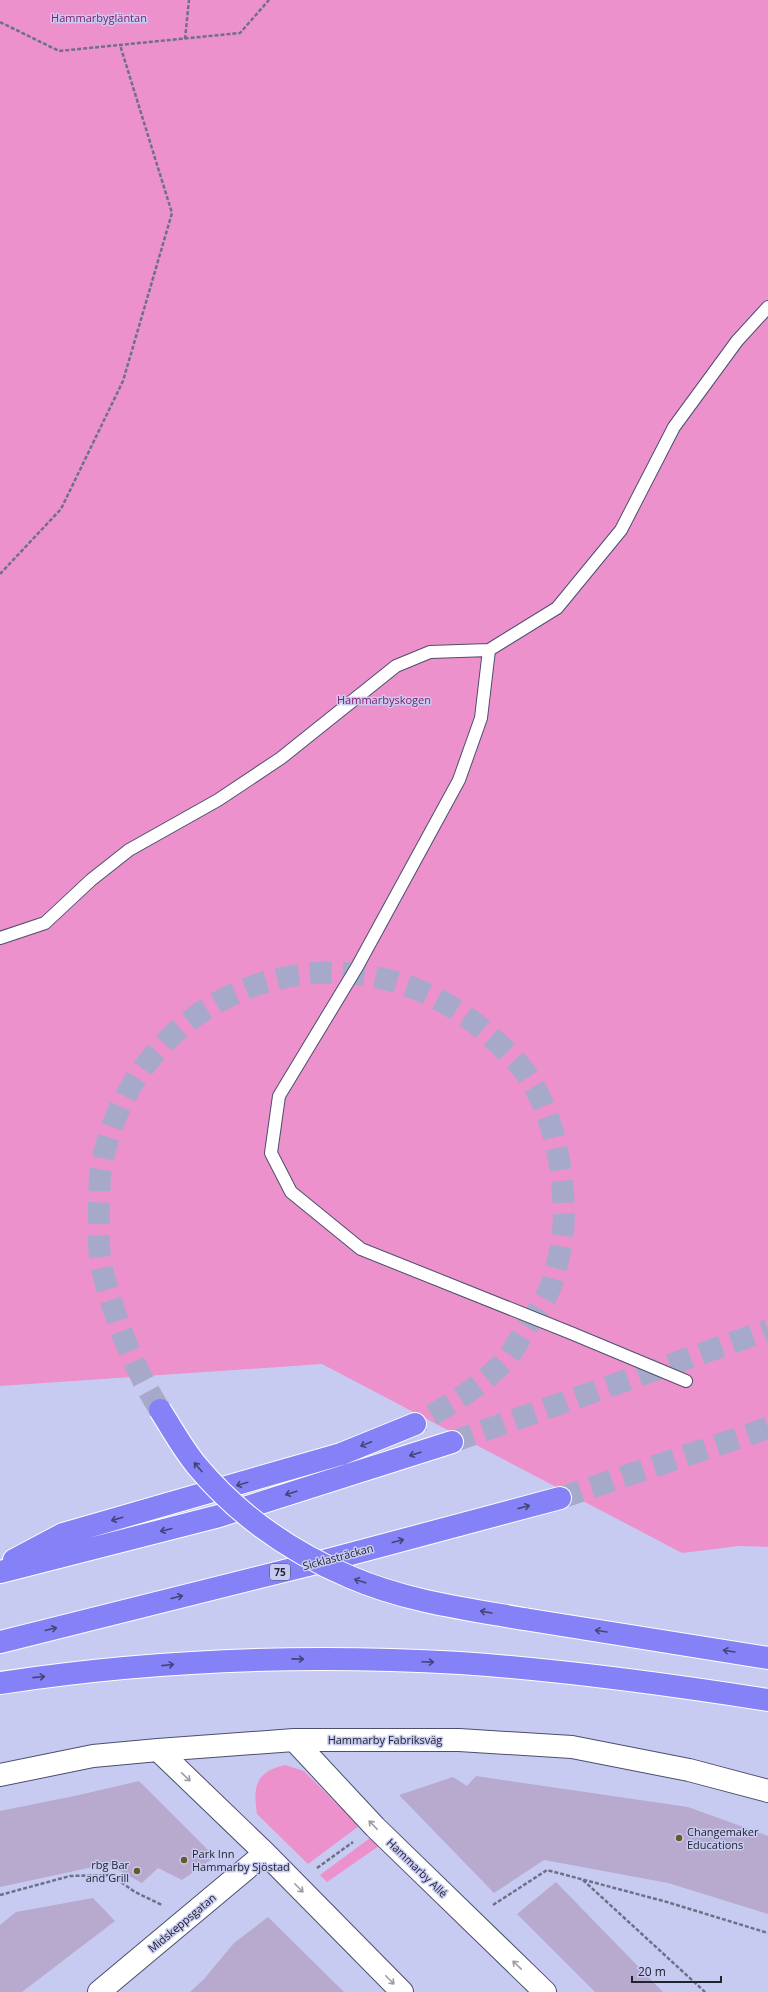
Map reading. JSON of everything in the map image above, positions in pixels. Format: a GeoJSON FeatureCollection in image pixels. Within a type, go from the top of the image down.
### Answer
{"type":"FeatureCollection","features":[{"type":"Feature","properties":{"kind":"highway"},"geometry":{"type":"LineString","coordinates":[[160,1410],[196,1466],[240,1512],[304,1554],[351,1578],[400,1594],[451,1606],[768,1658]]}},
{"type":"Feature","properties":{"kind":"highway"},"geometry":{"type":"LineString","coordinates":[[0,1567],[63,1534],[341,1454],[415,1424]]}},
{"type":"Feature","properties":{"kind":"highway"},"geometry":{"type":"LineString","coordinates":[[0,1572],[218,1516],[452,1442]]}},
{"type":"Feature","properties":{"kind":"highway","name":"Sicklasträckan"},"geometry":{"type":"LineString","coordinates":[[0,1642],[328,1560],[560,1498]]}},
{"type":"Feature","properties":{"kind":"highway"},"geometry":{"type":"LineString","coordinates":[[0,1683],[34,1678],[199,1662],[283,1659],[372,1660],[461,1664],[549,1671],[718,1692],[768,1700]]}},
{"type":"Feature","properties":{"kind":"street","name":"Hammarby Fabriksväg"},"geometry":{"type":"LineString","coordinates":[[0,1775],[93,1756],[158,1750],[294,1740],[459,1740],[572,1748],[689,1770],[768,1791]]}},
{"type":"Feature","properties":{"kind":"street","name":"Hammarby Allé"},"geometry":{"type":"LineString","coordinates":[[294,1740],[375,1827],[544,1992]]}},
{"type":"Feature","properties":{"kind":"street"},"geometry":{"type":"LineString","coordinates":[[158,1750],[265,1853],[402,1992]]}},
{"type":"Feature","properties":{"kind":"street","name":"Midskeppsgatan"},"geometry":{"type":"LineString","coordinates":[[99,1992],[187,1917],[246,1871],[265,1853]]}},
{"type":"Feature","properties":{"kind":"lane"},"geometry":{"type":"LineString","coordinates":[[0,938],[45,923],[91,880],[129,850],[218,800],[281,758],[396,666],[430,652],[489,650],[556,608],[621,530],[674,426],[737,341],[768,307]]}},
{"type":"Feature","properties":{"kind":"lane"},"geometry":{"type":"LineString","coordinates":[[489,650],[481,718],[459,780],[357,967],[279,1096],[271,1153],[291,1192],[361,1249],[686,1381]]}},
{"type":"Feature","properties":{"kind":"path"},"geometry":{"type":"LineString","coordinates":[[185,38],[189,0]]}},
{"type":"Feature","properties":{"kind":"path"},"geometry":{"type":"LineString","coordinates":[[0,22],[59,51],[240,33],[269,0]]}},
{"type":"Feature","properties":{"kind":"path"},"geometry":{"type":"LineString","coordinates":[[0,574],[61,509],[124,381],[172,213],[120,45]]}},
{"type":"Feature","properties":{"kind":"path"},"geometry":{"type":"LineString","coordinates":[[295,1884],[375,1827]]}},
{"type":"Feature","properties":{"kind":"path"},"geometry":{"type":"LineString","coordinates":[[492,1905],[547,1870],[667,1902],[768,1933]]}},
{"type":"Feature","properties":{"kind":"path"},"geometry":{"type":"LineString","coordinates":[[0,1895],[70,1876],[111,1875],[135,1892],[187,1917]]}},
{"type":"Feature","properties":{"kind":"path"},"geometry":{"type":"LineString","coordinates":[[583,1879],[704,1992]]}},
{"type":"Feature","properties":{"kind":"green space","name":"Hammarbyskogen"},"geometry":{"type":"Polygon","coordinates":[[[0,0],[768,0],[768,1547],[739,1546],[682,1553],[322,1364],[0,1386],[0,0]]]}},
{"type":"Feature","properties":{"kind":"green space"},"geometry":{"type":"Polygon","coordinates":[[[285,1765],[304,1771],[359,1826],[308,1864],[257,1814],[255,1796],[258,1782],[267,1772],[285,1765]]]}},
{"type":"Feature","properties":{"kind":"green space"},"geometry":{"type":"Polygon","coordinates":[[[370,1838],[379,1846],[327,1882],[320,1875],[370,1838]]]}},
{"type":"Feature","properties":{"kind":"building"},"geometry":{"type":"Polygon","coordinates":[[[476,1776],[688,1807],[768,1836],[768,1914],[668,1883],[544,1860],[494,1893],[399,1795],[453,1777],[467,1786],[476,1776]]]}},
{"type":"Feature","properties":{"kind":"building"},"geometry":{"type":"Polygon","coordinates":[[[139,1781],[215,1857],[182,1880],[158,1868],[142,1883],[107,1864],[0,1887],[0,1811],[139,1781]]]}},
{"type":"Feature","properties":{"kind":"building"},"geometry":{"type":"Polygon","coordinates":[[[556,1882],[663,1992],[595,1992],[517,1914],[556,1882]]]}},
{"type":"Feature","properties":{"kind":"building"},"geometry":{"type":"Polygon","coordinates":[[[93,1898],[115,1921],[22,1992],[0,1992],[0,1925],[16,1912],[93,1898]]]}},
{"type":"Feature","properties":{"kind":"building"},"geometry":{"type":"Polygon","coordinates":[[[268,1917],[344,1992],[190,1992],[204,1979],[234,1943],[268,1917]]]}},
{"type":"Feature","properties":{"kind":"tunnel"},"geometry":{"type":"LineString","coordinates":[[160,1410],[139,1371],[122,1332],[112,1304],[100,1256],[100,1175],[118,1111],[151,1058],[195,1016],[248,988],[306,974],[366,975],[426,993],[482,1029],[513,1058],[533,1084],[542,1101],[554,1138],[561,1176],[564,1223],[557,1265],[548,1293],[542,1304],[505,1361],[463,1396],[415,1424]]}},
{"type":"Feature","properties":{"kind":"tunnel"},"geometry":{"type":"LineString","coordinates":[[452,1442],[768,1330]]}},
{"type":"Feature","properties":{"kind":"tunnel"},"geometry":{"type":"LineString","coordinates":[[560,1498],[768,1428]]}},
{"type":"Feature","properties":{"kind":"place","name":"Changemaker Educations"},"geometry":{"type":"Point","coordinates":[679,1838]}},
{"type":"Feature","properties":{"kind":"place","name":"Park Inn Hammarby Sjöstad"},"geometry":{"type":"Point","coordinates":[184,1860]}},
{"type":"Feature","properties":{"kind":"place","name":"rbg Bar and Grill"},"geometry":{"type":"Point","coordinates":[137,1871]}},
{"type":"Feature","properties":{"kind":"park label","name":"Hammarbygläntan"},"geometry":{"type":"Point","coordinates":[99,18]}}]}
